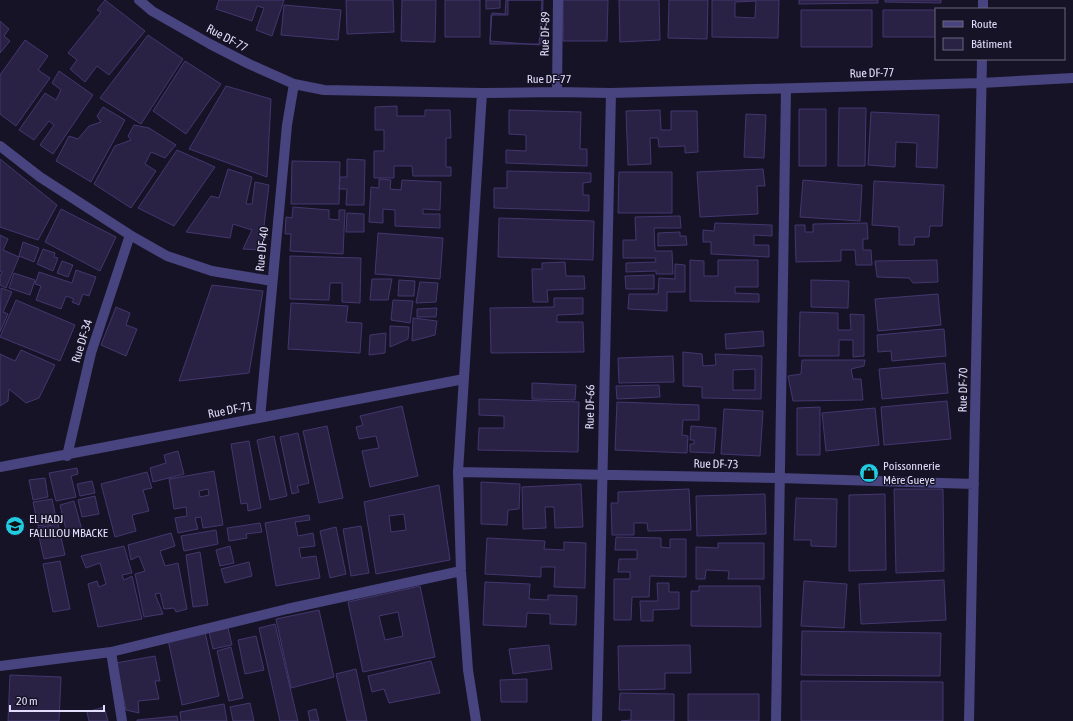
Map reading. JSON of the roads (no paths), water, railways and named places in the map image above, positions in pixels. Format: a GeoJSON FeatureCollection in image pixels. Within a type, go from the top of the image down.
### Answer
{"type":"FeatureCollection","features":[{"type":"Feature","properties":{"kind":"street","name":"Rue DF-77"},"geometry":{"type":"LineString","coordinates":[[139,0],[152,11],[249,64],[294,84],[324,90],[482,93],[611,93],[982,83],[1073,78]]}},
{"type":"Feature","properties":{"kind":"street","name":"Rue DF-89"},"geometry":{"type":"LineString","coordinates":[[557,92],[558,0]]}},
{"type":"Feature","properties":{"kind":"street","name":"Rue DF-70"},"geometry":{"type":"LineString","coordinates":[[969,721],[982,60]]}},
{"type":"Feature","properties":{"kind":"street","name":"Rue DF-40"},"geometry":{"type":"LineString","coordinates":[[260,418],[287,125],[294,84]]}},
{"type":"Feature","properties":{"kind":"street"},"geometry":{"type":"LineString","coordinates":[[776,721],[786,89]]}},
{"type":"Feature","properties":{"kind":"street"},"geometry":{"type":"LineString","coordinates":[[476,721],[468,670],[461,571],[458,472],[482,93]]}},
{"type":"Feature","properties":{"kind":"street","name":"Rue DF-66"},"geometry":{"type":"LineString","coordinates":[[597,721],[611,93]]}},
{"type":"Feature","properties":{"kind":"street"},"geometry":{"type":"LineString","coordinates":[[0,146],[40,177],[130,235],[167,256],[212,271],[272,281]]}},
{"type":"Feature","properties":{"kind":"street","name":"Rue DF-34"},"geometry":{"type":"LineString","coordinates":[[67,456],[91,352],[130,235]]}},
{"type":"Feature","properties":{"kind":"street","name":"Rue DF-71"},"geometry":{"type":"LineString","coordinates":[[0,467],[67,456],[464,379]]}},
{"type":"Feature","properties":{"kind":"street","name":"Rue DF-73"},"geometry":{"type":"LineString","coordinates":[[458,472],[602,476],[779,478],[974,484]]}},
{"type":"Feature","properties":{"kind":"street"},"geometry":{"type":"LineString","coordinates":[[0,666],[111,652],[287,609],[461,571]]}},
{"type":"Feature","properties":{"kind":"street"},"geometry":{"type":"LineString","coordinates":[[111,652],[122,721]]}},
{"type":"Feature","properties":{"kind":"place","name":"Poissonnerie Mère Gueye"},"geometry":{"type":"Point","coordinates":[869,473]}},
{"type":"Feature","properties":{"kind":"place","name":"EL HADJ FALLILOU MBACKE"},"geometry":{"type":"Point","coordinates":[15,526]}}]}
